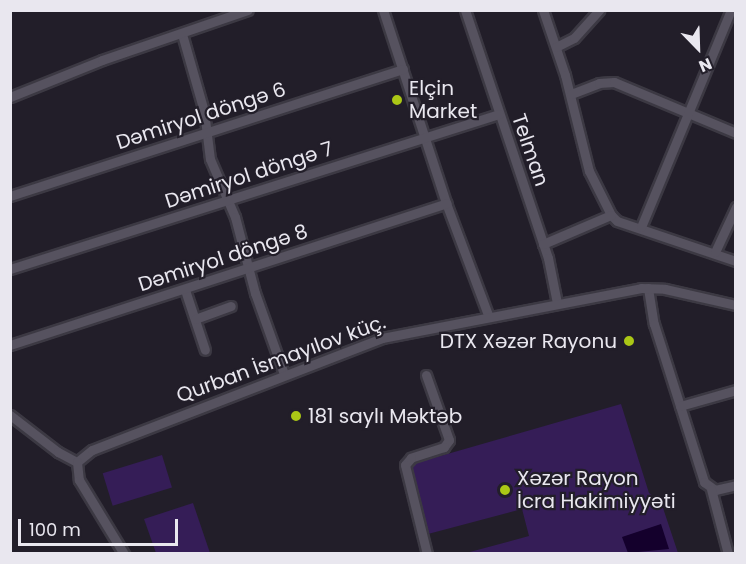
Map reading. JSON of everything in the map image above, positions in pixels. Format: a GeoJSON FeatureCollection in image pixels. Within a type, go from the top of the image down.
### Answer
{"type":"FeatureCollection","features":[{"type":"Feature","properties":{"kind":"street"},"geometry":{"type":"LineString","coordinates":[[10,97],[248,10]]}},
{"type":"Feature","properties":{"kind":"street"},"geometry":{"type":"LineString","coordinates":[[383,10],[423,137],[488,315]]}},
{"type":"Feature","properties":{"kind":"street","name":"Telman"},"geometry":{"type":"LineString","coordinates":[[465,10],[543,244],[557,303]]}},
{"type":"Feature","properties":{"kind":"street"},"geometry":{"type":"LineString","coordinates":[[543,10],[571,94],[589,171],[611,216]]}},
{"type":"Feature","properties":{"kind":"street"},"geometry":{"type":"LineString","coordinates":[[556,47],[574,38],[599,10]]}},
{"type":"Feature","properties":{"kind":"street"},"geometry":{"type":"LineString","coordinates":[[641,227],[731,10]]}},
{"type":"Feature","properties":{"kind":"street"},"geometry":{"type":"LineString","coordinates":[[182,34],[204,111],[205,135],[210,159],[227,202],[284,374]]}},
{"type":"Feature","properties":{"kind":"street","name":"Dəmiryol döngə 6"},"geometry":{"type":"LineString","coordinates":[[10,196],[205,135],[403,69]]}},
{"type":"Feature","properties":{"kind":"street"},"geometry":{"type":"LineString","coordinates":[[571,94],[607,81],[735,133]]}},
{"type":"Feature","properties":{"kind":"street","name":"Dəmiryol döngə 7"},"geometry":{"type":"LineString","coordinates":[[10,269],[499,114]]}},
{"type":"Feature","properties":{"kind":"street","name":"Dəmiryol döngə 8"},"geometry":{"type":"LineString","coordinates":[[10,345],[185,290],[446,203]]}},
{"type":"Feature","properties":{"kind":"street"},"geometry":{"type":"LineString","coordinates":[[715,252],[735,207]]}},
{"type":"Feature","properties":{"kind":"street"},"geometry":{"type":"LineString","coordinates":[[543,244],[611,216],[735,261]]}},
{"type":"Feature","properties":{"kind":"street"},"geometry":{"type":"LineString","coordinates":[[648,288],[651,313],[702,476],[711,489],[728,554]]}},
{"type":"Feature","properties":{"kind":"street","name":"Qurban İsmayılov küç."},"geometry":{"type":"LineString","coordinates":[[77,462],[92,450],[365,342],[488,315],[648,288],[735,305]]}},
{"type":"Feature","properties":{"kind":"street"},"geometry":{"type":"LineString","coordinates":[[185,290],[205,350]]}},
{"type":"Feature","properties":{"kind":"street"},"geometry":{"type":"LineString","coordinates":[[195,319],[231,306]]}},
{"type":"Feature","properties":{"kind":"street"},"geometry":{"type":"LineString","coordinates":[[426,375],[449,440],[444,447],[411,458],[405,465],[427,554]]}},
{"type":"Feature","properties":{"kind":"street"},"geometry":{"type":"LineString","coordinates":[[680,406],[735,390]]}},
{"type":"Feature","properties":{"kind":"street"},"geometry":{"type":"LineString","coordinates":[[10,415],[58,452],[77,462],[79,480],[124,554]]}},
{"type":"Feature","properties":{"kind":"street"},"geometry":{"type":"LineString","coordinates":[[711,489],[735,485]]}},
{"type":"Feature","properties":{"kind":"shaded area"},"geometry":{"type":"Polygon","coordinates":[[[621,404],[649,493],[661,502],[678,553],[466,553],[529,536],[522,509],[428,534],[409,465],[621,404]]]}},
{"type":"Feature","properties":{"kind":"shaded area"},"geometry":{"type":"Polygon","coordinates":[[[162,455],[172,488],[113,506],[103,473],[162,455]]]}},
{"type":"Feature","properties":{"kind":"shaded area"},"geometry":{"type":"Polygon","coordinates":[[[193,503],[210,553],[156,553],[144,519],[193,503]]]}},
{"type":"Feature","properties":{"kind":"shaded area"},"geometry":{"type":"Polygon","coordinates":[[[661,524],[669,549],[628,553],[622,537],[661,524]]]}},
{"type":"Feature","properties":{"kind":"place","name":"Elçin Market"},"geometry":{"type":"Point","coordinates":[397,100]}},
{"type":"Feature","properties":{"kind":"place","name":"DTX Xəzər Rayonu"},"geometry":{"type":"Point","coordinates":[629,341]}},
{"type":"Feature","properties":{"kind":"place","name":"181 saylı Məktəb"},"geometry":{"type":"Point","coordinates":[296,416]}},
{"type":"Feature","properties":{"kind":"place","name":"Xəzər Rayon İcra Hakimiyyəti"},"geometry":{"type":"Point","coordinates":[505,490]}}]}
